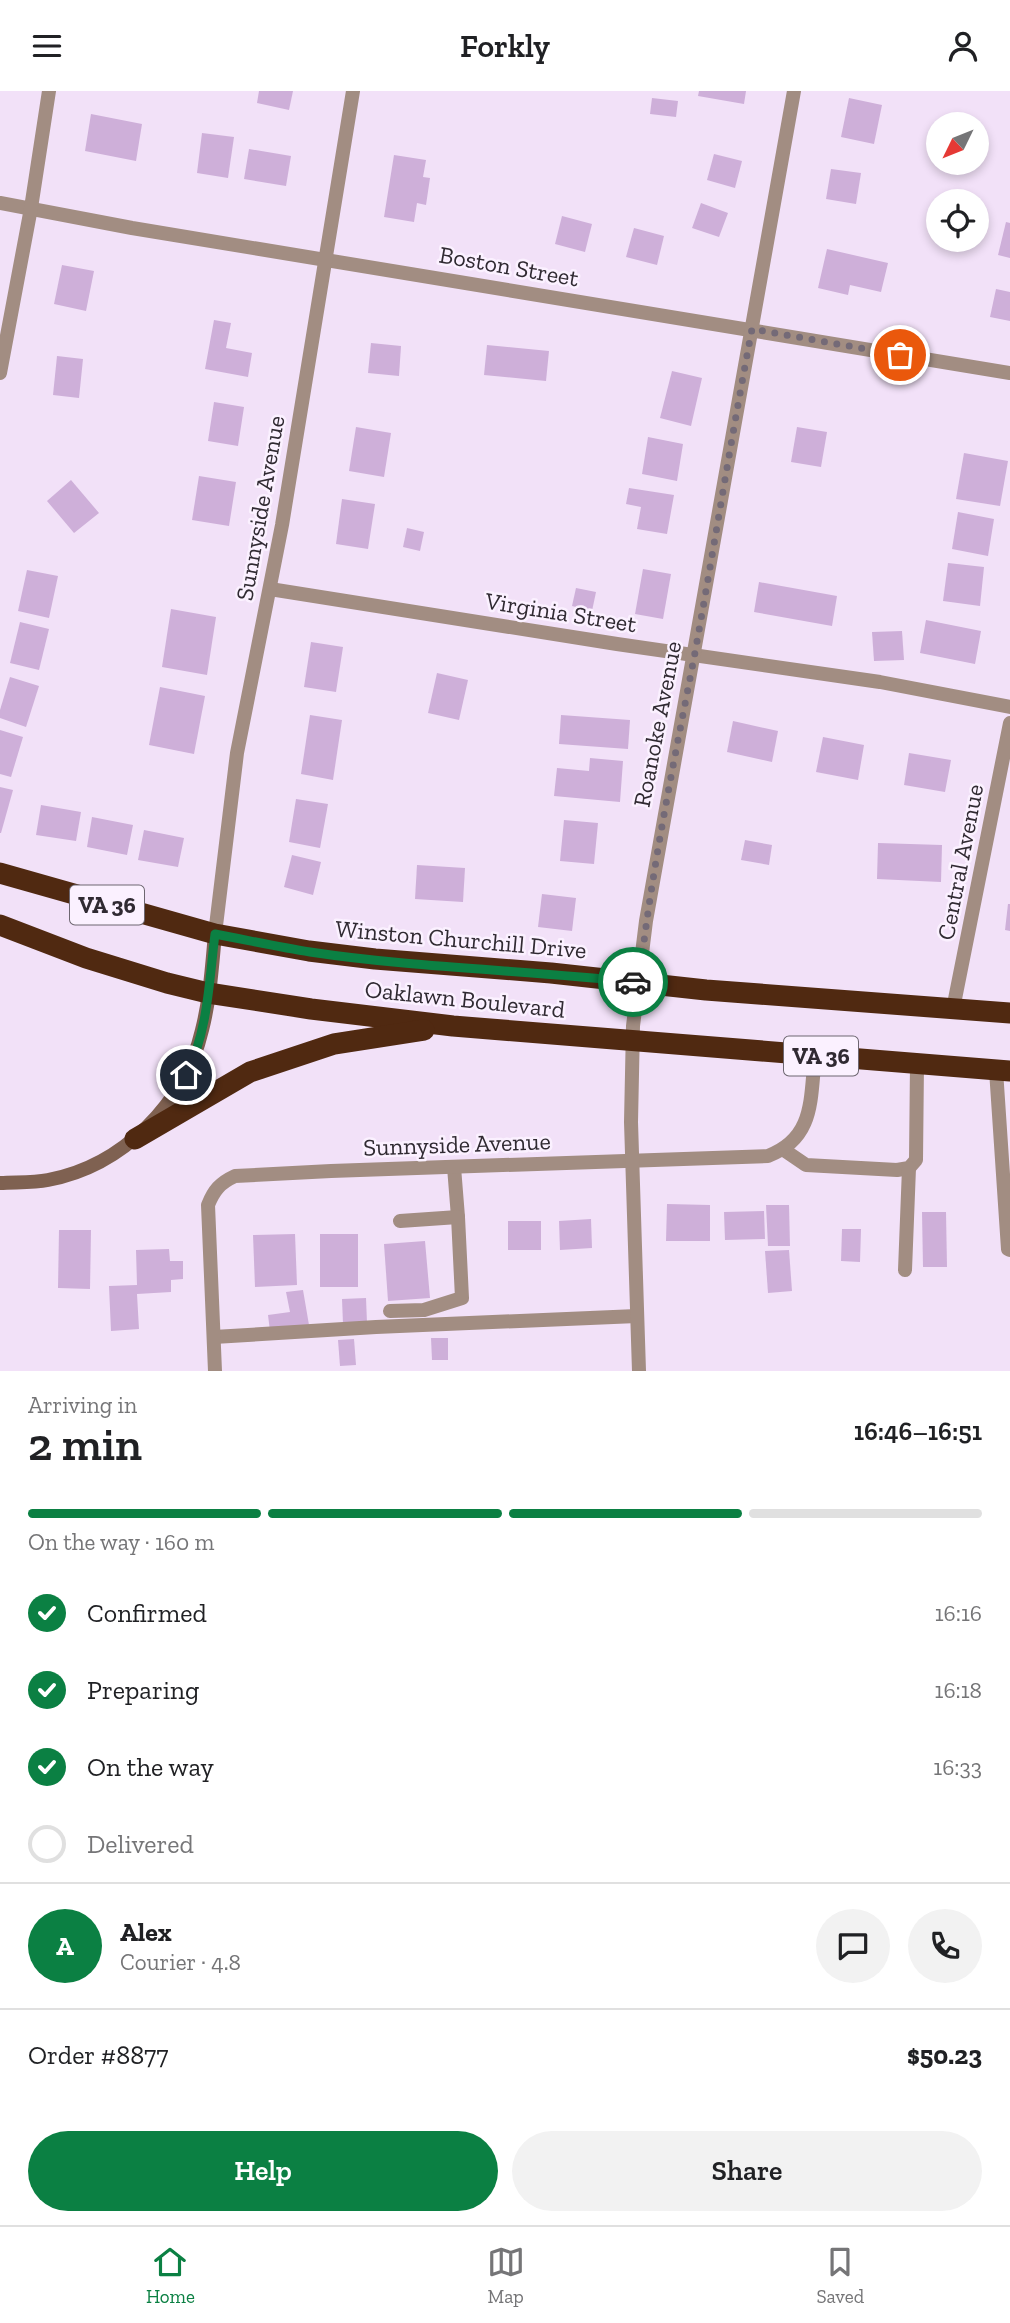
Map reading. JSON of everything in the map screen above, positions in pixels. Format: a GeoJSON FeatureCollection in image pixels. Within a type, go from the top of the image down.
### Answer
{"type":"FeatureCollection","features":[{"type":"Feature","properties":{"kind":"highway","name":"Winston Churchill Drive"},"geometry":{"type":"LineString","coordinates":[[0,873],[215,934],[309,951],[706,990],[1010,1013]]}},
{"type":"Feature","properties":{"kind":"highway","name":"VA 36"},"geometry":{"type":"LineString","coordinates":[[0,925],[86,958],[208,993]]}},
{"type":"Feature","properties":{"kind":"highway","name":"Oaklawn Boulevard"},"geometry":{"type":"LineString","coordinates":[[208,993],[311,1009],[453,1025],[1003,1071]]}},
{"type":"Feature","properties":{"kind":"highway"},"geometry":{"type":"LineString","coordinates":[[135,1139],[250,1072],[334,1044],[453,1025]]}},
{"type":"Feature","properties":{"kind":"street"},"geometry":{"type":"LineString","coordinates":[[0,373],[31,208],[49,91]]}},
{"type":"Feature","properties":{"kind":"street","name":"Sunnyside Avenue"},"geometry":{"type":"LineString","coordinates":[[215,934],[237,753],[282,525],[353,91]]}},
{"type":"Feature","properties":{"kind":"street","name":"Roanoke Avenue"},"geometry":{"type":"LineString","coordinates":[[639,1371],[632,1161],[633,1041],[646,921],[794,91]]}},
{"type":"Feature","properties":{"kind":"street","name":"Boston Street"},"geometry":{"type":"LineString","coordinates":[[0,203],[132,228],[1010,373]]}},
{"type":"Feature","properties":{"kind":"street","name":"Virginia Street"},"geometry":{"type":"LineString","coordinates":[[270,589],[694,656],[880,682],[1010,707]]}},
{"type":"Feature","properties":{"kind":"street","name":"Central Avenue"},"geometry":{"type":"LineString","coordinates":[[953,1009],[1010,723]]}},
{"type":"Feature","properties":{"kind":"street"},"geometry":{"type":"LineString","coordinates":[[0,1183],[47,1181],[102,1161],[135,1139],[165,1107],[178,1090],[193,1061],[203,1030],[215,934]]}},
{"type":"Feature","properties":{"kind":"street"},"geometry":{"type":"LineString","coordinates":[[815,1056],[805,1126],[796,1140],[784,1150],[806,1164],[897,1170],[909,1168]]}},
{"type":"Feature","properties":{"kind":"street"},"geometry":{"type":"LineString","coordinates":[[905,1270],[909,1168],[916,1160],[917,1064]]}},
{"type":"Feature","properties":{"kind":"street"},"geometry":{"type":"LineString","coordinates":[[1003,1071],[1010,1250]]}},
{"type":"Feature","properties":{"kind":"street","name":"Sunnyside Avenue"},"geometry":{"type":"LineString","coordinates":[[215,1371],[208,1205],[214,1190],[225,1180],[235,1176],[768,1156],[784,1150]]}},
{"type":"Feature","properties":{"kind":"street"},"geometry":{"type":"LineString","coordinates":[[390,1311],[424,1310],[462,1298],[454,1167]]}},
{"type":"Feature","properties":{"kind":"street"},"geometry":{"type":"LineString","coordinates":[[400,1221],[458,1217]]}},
{"type":"Feature","properties":{"kind":"street"},"geometry":{"type":"LineString","coordinates":[[214,1337],[637,1316]]}},
{"type":"Feature","properties":{"kind":"building"},"geometry":{"type":"Polygon","coordinates":[[[259,91],[293,91],[289,110],[257,103],[259,91]]]}},
{"type":"Feature","properties":{"kind":"building"},"geometry":{"type":"Polygon","coordinates":[[[699,91],[746,91],[744,104],[698,96],[699,91]]]}},
{"type":"Feature","properties":{"kind":"building"},"geometry":{"type":"Polygon","coordinates":[[[652,98],[678,101],[676,117],[650,114],[652,98]]]}},
{"type":"Feature","properties":{"kind":"building"},"geometry":{"type":"Polygon","coordinates":[[[849,98],[882,105],[874,144],[841,137],[849,98]]]}},
{"type":"Feature","properties":{"kind":"building"},"geometry":{"type":"Polygon","coordinates":[[[91,114],[142,124],[136,161],[85,151],[91,114]]]}},
{"type":"Feature","properties":{"kind":"building"},"geometry":{"type":"Polygon","coordinates":[[[202,133],[234,137],[228,178],[197,173],[202,133]]]}},
{"type":"Feature","properties":{"kind":"building"},"geometry":{"type":"Polygon","coordinates":[[[249,149],[291,156],[286,186],[244,179],[249,149]]]}},
{"type":"Feature","properties":{"kind":"building"},"geometry":{"type":"Polygon","coordinates":[[[714,154],[742,161],[735,188],[707,180],[714,154]]]}},
{"type":"Feature","properties":{"kind":"building"},"geometry":{"type":"Polygon","coordinates":[[[394,155],[426,160],[423,177],[430,178],[426,205],[417,203],[414,222],[384,217],[394,155]]]}},
{"type":"Feature","properties":{"kind":"building"},"geometry":{"type":"Polygon","coordinates":[[[831,169],[861,173],[856,204],[826,199],[831,169]]]}},
{"type":"Feature","properties":{"kind":"building"},"geometry":{"type":"Polygon","coordinates":[[[701,203],[728,213],[719,237],[692,228],[701,203]]]}},
{"type":"Feature","properties":{"kind":"building"},"geometry":{"type":"Polygon","coordinates":[[[562,216],[592,224],[585,252],[555,244],[562,216]]]}},
{"type":"Feature","properties":{"kind":"building"},"geometry":{"type":"Polygon","coordinates":[[[1006,222],[1010,223],[1010,258],[998,255],[1006,222]]]}},
{"type":"Feature","properties":{"kind":"building"},"geometry":{"type":"Polygon","coordinates":[[[634,228],[664,236],[657,265],[626,257],[634,228]]]}},
{"type":"Feature","properties":{"kind":"building"},"geometry":{"type":"Polygon","coordinates":[[[827,249],[888,263],[881,292],[850,285],[848,295],[818,288],[827,249]]]}},
{"type":"Feature","properties":{"kind":"building"},"geometry":{"type":"Polygon","coordinates":[[[62,265],[94,271],[86,311],[54,304],[62,265]]]}},
{"type":"Feature","properties":{"kind":"building"},"geometry":{"type":"Polygon","coordinates":[[[996,289],[1010,292],[1010,321],[990,317],[996,289]]]}},
{"type":"Feature","properties":{"kind":"building"},"geometry":{"type":"Polygon","coordinates":[[[214,320],[231,323],[226,348],[252,353],[248,377],[205,369],[214,320]]]}},
{"type":"Feature","properties":{"kind":"building"},"geometry":{"type":"Polygon","coordinates":[[[371,343],[401,346],[399,376],[368,373],[371,343]]]}},
{"type":"Feature","properties":{"kind":"building"},"geometry":{"type":"Polygon","coordinates":[[[487,345],[549,351],[546,381],[484,375],[487,345]]]}},
{"type":"Feature","properties":{"kind":"building"},"geometry":{"type":"Polygon","coordinates":[[[57,356],[83,359],[79,398],[53,395],[57,356]]]}},
{"type":"Feature","properties":{"kind":"building"},"geometry":{"type":"Polygon","coordinates":[[[672,371],[702,378],[691,426],[660,418],[672,371]]]}},
{"type":"Feature","properties":{"kind":"building"},"geometry":{"type":"Polygon","coordinates":[[[214,402],[244,407],[238,446],[208,441],[214,402]]]}},
{"type":"Feature","properties":{"kind":"building"},"geometry":{"type":"Polygon","coordinates":[[[356,427],[391,433],[384,477],[349,471],[356,427]]]}},
{"type":"Feature","properties":{"kind":"building"},"geometry":{"type":"Polygon","coordinates":[[[797,427],[827,432],[821,467],[791,462],[797,427]]]}},
{"type":"Feature","properties":{"kind":"building"},"geometry":{"type":"Polygon","coordinates":[[[648,437],[683,444],[677,481],[642,474],[648,437]]]}},
{"type":"Feature","properties":{"kind":"building"},"geometry":{"type":"Polygon","coordinates":[[[964,453],[1008,461],[1000,506],[956,499],[964,453]]]}},
{"type":"Feature","properties":{"kind":"building"},"geometry":{"type":"Polygon","coordinates":[[[199,476],[236,482],[229,526],[192,520],[199,476]]]}},
{"type":"Feature","properties":{"kind":"building"},"geometry":{"type":"Polygon","coordinates":[[[71,480],[99,513],[74,533],[47,501],[71,480]]]}},
{"type":"Feature","properties":{"kind":"building"},"geometry":{"type":"Polygon","coordinates":[[[629,488],[674,495],[667,534],[637,529],[641,507],[626,504],[629,488]]]}},
{"type":"Feature","properties":{"kind":"building"},"geometry":{"type":"Polygon","coordinates":[[[342,499],[375,504],[368,549],[336,544],[342,499]]]}},
{"type":"Feature","properties":{"kind":"building"},"geometry":{"type":"Polygon","coordinates":[[[958,512],[994,519],[988,556],[952,549],[958,512]]]}},
{"type":"Feature","properties":{"kind":"building"},"geometry":{"type":"Polygon","coordinates":[[[407,528],[424,532],[420,551],[403,547],[407,528]]]}},
{"type":"Feature","properties":{"kind":"building"},"geometry":{"type":"Polygon","coordinates":[[[948,563],[984,567],[980,606],[943,601],[948,563]]]}},
{"type":"Feature","properties":{"kind":"building"},"geometry":{"type":"Polygon","coordinates":[[[643,569],[671,574],[663,619],[635,614],[643,569]]]}},
{"type":"Feature","properties":{"kind":"building"},"geometry":{"type":"Polygon","coordinates":[[[27,570],[58,576],[49,618],[18,611],[27,570]]]}},
{"type":"Feature","properties":{"kind":"building"},"geometry":{"type":"Polygon","coordinates":[[[759,582],[837,596],[832,626],[754,612],[759,582]]]}},
{"type":"Feature","properties":{"kind":"building"},"geometry":{"type":"Polygon","coordinates":[[[576,588],[596,592],[592,611],[572,606],[576,588]]]}},
{"type":"Feature","properties":{"kind":"building"},"geometry":{"type":"Polygon","coordinates":[[[171,609],[216,617],[207,675],[162,667],[171,609]]]}},
{"type":"Feature","properties":{"kind":"building"},"geometry":{"type":"Polygon","coordinates":[[[926,620],[981,631],[975,664],[920,653],[926,620]]]}},
{"type":"Feature","properties":{"kind":"building"},"geometry":{"type":"Polygon","coordinates":[[[20,622],[49,629],[39,670],[10,663],[20,622]]]}},
{"type":"Feature","properties":{"kind":"building"},"geometry":{"type":"Polygon","coordinates":[[[902,631],[904,660],[874,661],[872,632],[902,631]]]}},
{"type":"Feature","properties":{"kind":"building"},"geometry":{"type":"Polygon","coordinates":[[[311,642],[343,647],[336,692],[304,687],[311,642]]]}},
{"type":"Feature","properties":{"kind":"building"},"geometry":{"type":"Polygon","coordinates":[[[437,673],[468,680],[459,720],[428,713],[437,673]]]}},
{"type":"Feature","properties":{"kind":"building"},"geometry":{"type":"Polygon","coordinates":[[[10,677],[39,686],[26,727],[0,718],[10,677]]]}},
{"type":"Feature","properties":{"kind":"building"},"geometry":{"type":"Polygon","coordinates":[[[160,687],[205,696],[194,754],[149,745],[160,687]]]}},
{"type":"Feature","properties":{"kind":"building"},"geometry":{"type":"Polygon","coordinates":[[[310,715],[342,720],[333,780],[301,774],[310,715]]]}},
{"type":"Feature","properties":{"kind":"building"},"geometry":{"type":"Polygon","coordinates":[[[561,715],[630,720],[628,749],[559,744],[561,715]]]}},
{"type":"Feature","properties":{"kind":"building"},"geometry":{"type":"Polygon","coordinates":[[[733,721],[778,731],[772,762],[727,752],[733,721]]]}},
{"type":"Feature","properties":{"kind":"building"},"geometry":{"type":"Polygon","coordinates":[[[0,730],[23,737],[11,777],[0,774],[0,730]]]}},
{"type":"Feature","properties":{"kind":"building"},"geometry":{"type":"Polygon","coordinates":[[[823,737],[864,745],[858,780],[816,772],[823,737]]]}},
{"type":"Feature","properties":{"kind":"building"},"geometry":{"type":"Polygon","coordinates":[[[909,753],[951,760],[945,792],[904,785],[909,753]]]}},
{"type":"Feature","properties":{"kind":"building"},"geometry":{"type":"Polygon","coordinates":[[[590,758],[623,761],[620,802],[554,796],[557,768],[589,771],[590,758]]]}},
{"type":"Feature","properties":{"kind":"building"},"geometry":{"type":"Polygon","coordinates":[[[0,787],[13,790],[1,833],[0,833],[0,787]]]}},
{"type":"Feature","properties":{"kind":"building"},"geometry":{"type":"Polygon","coordinates":[[[296,799],[328,804],[320,848],[289,842],[296,799]]]}},
{"type":"Feature","properties":{"kind":"building"},"geometry":{"type":"Polygon","coordinates":[[[41,805],[81,812],[76,841],[36,835],[41,805]]]}},
{"type":"Feature","properties":{"kind":"building"},"geometry":{"type":"Polygon","coordinates":[[[92,817],[133,825],[127,855],[87,847],[92,817]]]}},
{"type":"Feature","properties":{"kind":"building"},"geometry":{"type":"Polygon","coordinates":[[[564,820],[598,823],[594,864],[560,861],[564,820]]]}},
{"type":"Feature","properties":{"kind":"building"},"geometry":{"type":"Polygon","coordinates":[[[144,830],[184,838],[178,867],[138,860],[144,830]]]}},
{"type":"Feature","properties":{"kind":"building"},"geometry":{"type":"Polygon","coordinates":[[[745,840],[772,845],[769,865],[741,860],[745,840]]]}},
{"type":"Feature","properties":{"kind":"building"},"geometry":{"type":"Polygon","coordinates":[[[878,843],[942,845],[941,882],[877,879],[878,843]]]}},
{"type":"Feature","properties":{"kind":"building"},"geometry":{"type":"Polygon","coordinates":[[[292,855],[321,862],[313,895],[284,887],[292,855]]]}},
{"type":"Feature","properties":{"kind":"building"},"geometry":{"type":"Polygon","coordinates":[[[417,865],[465,868],[463,902],[415,899],[417,865]]]}},
{"type":"Feature","properties":{"kind":"building"},"geometry":{"type":"Polygon","coordinates":[[[542,894],[576,898],[572,931],[538,927],[542,894]]]}},
{"type":"Feature","properties":{"kind":"building"},"geometry":{"type":"Polygon","coordinates":[[[1010,904],[1010,931],[1005,930],[1010,904]]]}},
{"type":"Feature","properties":{"kind":"building"},"geometry":{"type":"Polygon","coordinates":[[[667,1204],[710,1205],[710,1241],[666,1241],[667,1204]]]}},
{"type":"Feature","properties":{"kind":"building"},"geometry":{"type":"Polygon","coordinates":[[[766,1205],[789,1205],[790,1246],[768,1246],[766,1205]]]}},
{"type":"Feature","properties":{"kind":"building"},"geometry":{"type":"Polygon","coordinates":[[[764,1211],[765,1239],[725,1240],[724,1212],[764,1211]]]}},
{"type":"Feature","properties":{"kind":"building"},"geometry":{"type":"Polygon","coordinates":[[[922,1212],[946,1212],[947,1267],[923,1267],[922,1212]]]}},
{"type":"Feature","properties":{"kind":"building"},"geometry":{"type":"Polygon","coordinates":[[[591,1219],[592,1248],[560,1250],[559,1221],[591,1219]]]}},
{"type":"Feature","properties":{"kind":"building"},"geometry":{"type":"Polygon","coordinates":[[[508,1221],[541,1221],[541,1250],[508,1250],[508,1221]]]}},
{"type":"Feature","properties":{"kind":"building"},"geometry":{"type":"Polygon","coordinates":[[[842,1229],[861,1229],[860,1262],[841,1261],[842,1229]]]}},
{"type":"Feature","properties":{"kind":"building"},"geometry":{"type":"Polygon","coordinates":[[[59,1230],[91,1230],[90,1289],[58,1288],[59,1230]]]}},
{"type":"Feature","properties":{"kind":"building"},"geometry":{"type":"Polygon","coordinates":[[[295,1234],[297,1285],[255,1287],[253,1235],[295,1234]]]}},
{"type":"Feature","properties":{"kind":"building"},"geometry":{"type":"Polygon","coordinates":[[[320,1234],[358,1234],[358,1287],[320,1287],[320,1234]]]}},
{"type":"Feature","properties":{"kind":"building"},"geometry":{"type":"Polygon","coordinates":[[[425,1241],[430,1298],[388,1301],[384,1244],[425,1241]]]}},
{"type":"Feature","properties":{"kind":"building"},"geometry":{"type":"Polygon","coordinates":[[[169,1249],[170,1261],[183,1261],[183,1279],[171,1280],[171,1292],[137,1294],[139,1329],[111,1331],[109,1286],[137,1285],[136,1250],[169,1249]]]}},
{"type":"Feature","properties":{"kind":"building"},"geometry":{"type":"Polygon","coordinates":[[[789,1250],[792,1291],[768,1293],[765,1251],[789,1250]]]}},
{"type":"Feature","properties":{"kind":"building"},"geometry":{"type":"Polygon","coordinates":[[[303,1290],[309,1325],[270,1331],[268,1315],[290,1312],[286,1292],[303,1290]]]}},
{"type":"Feature","properties":{"kind":"building"},"geometry":{"type":"Polygon","coordinates":[[[366,1298],[367,1323],[343,1324],[342,1299],[366,1298]]]}},
{"type":"Feature","properties":{"kind":"building"},"geometry":{"type":"Polygon","coordinates":[[[431,1338],[448,1338],[448,1360],[432,1360],[431,1338]]]}},
{"type":"Feature","properties":{"kind":"building"},"geometry":{"type":"Polygon","coordinates":[[[354,1339],[356,1365],[340,1366],[338,1340],[354,1339]]]}},
{"type":"Feature","properties":{"kind":"way so far"},"geometry":{"type":"LineString","coordinates":[[633,982],[639,983],[663,817],[752,329],[900,355]]}},
{"type":"Feature","properties":{"kind":"route"},"geometry":{"type":"LineString","coordinates":[[186,1075],[203,1030],[215,934],[309,951],[375,959],[633,982]]}}]}
